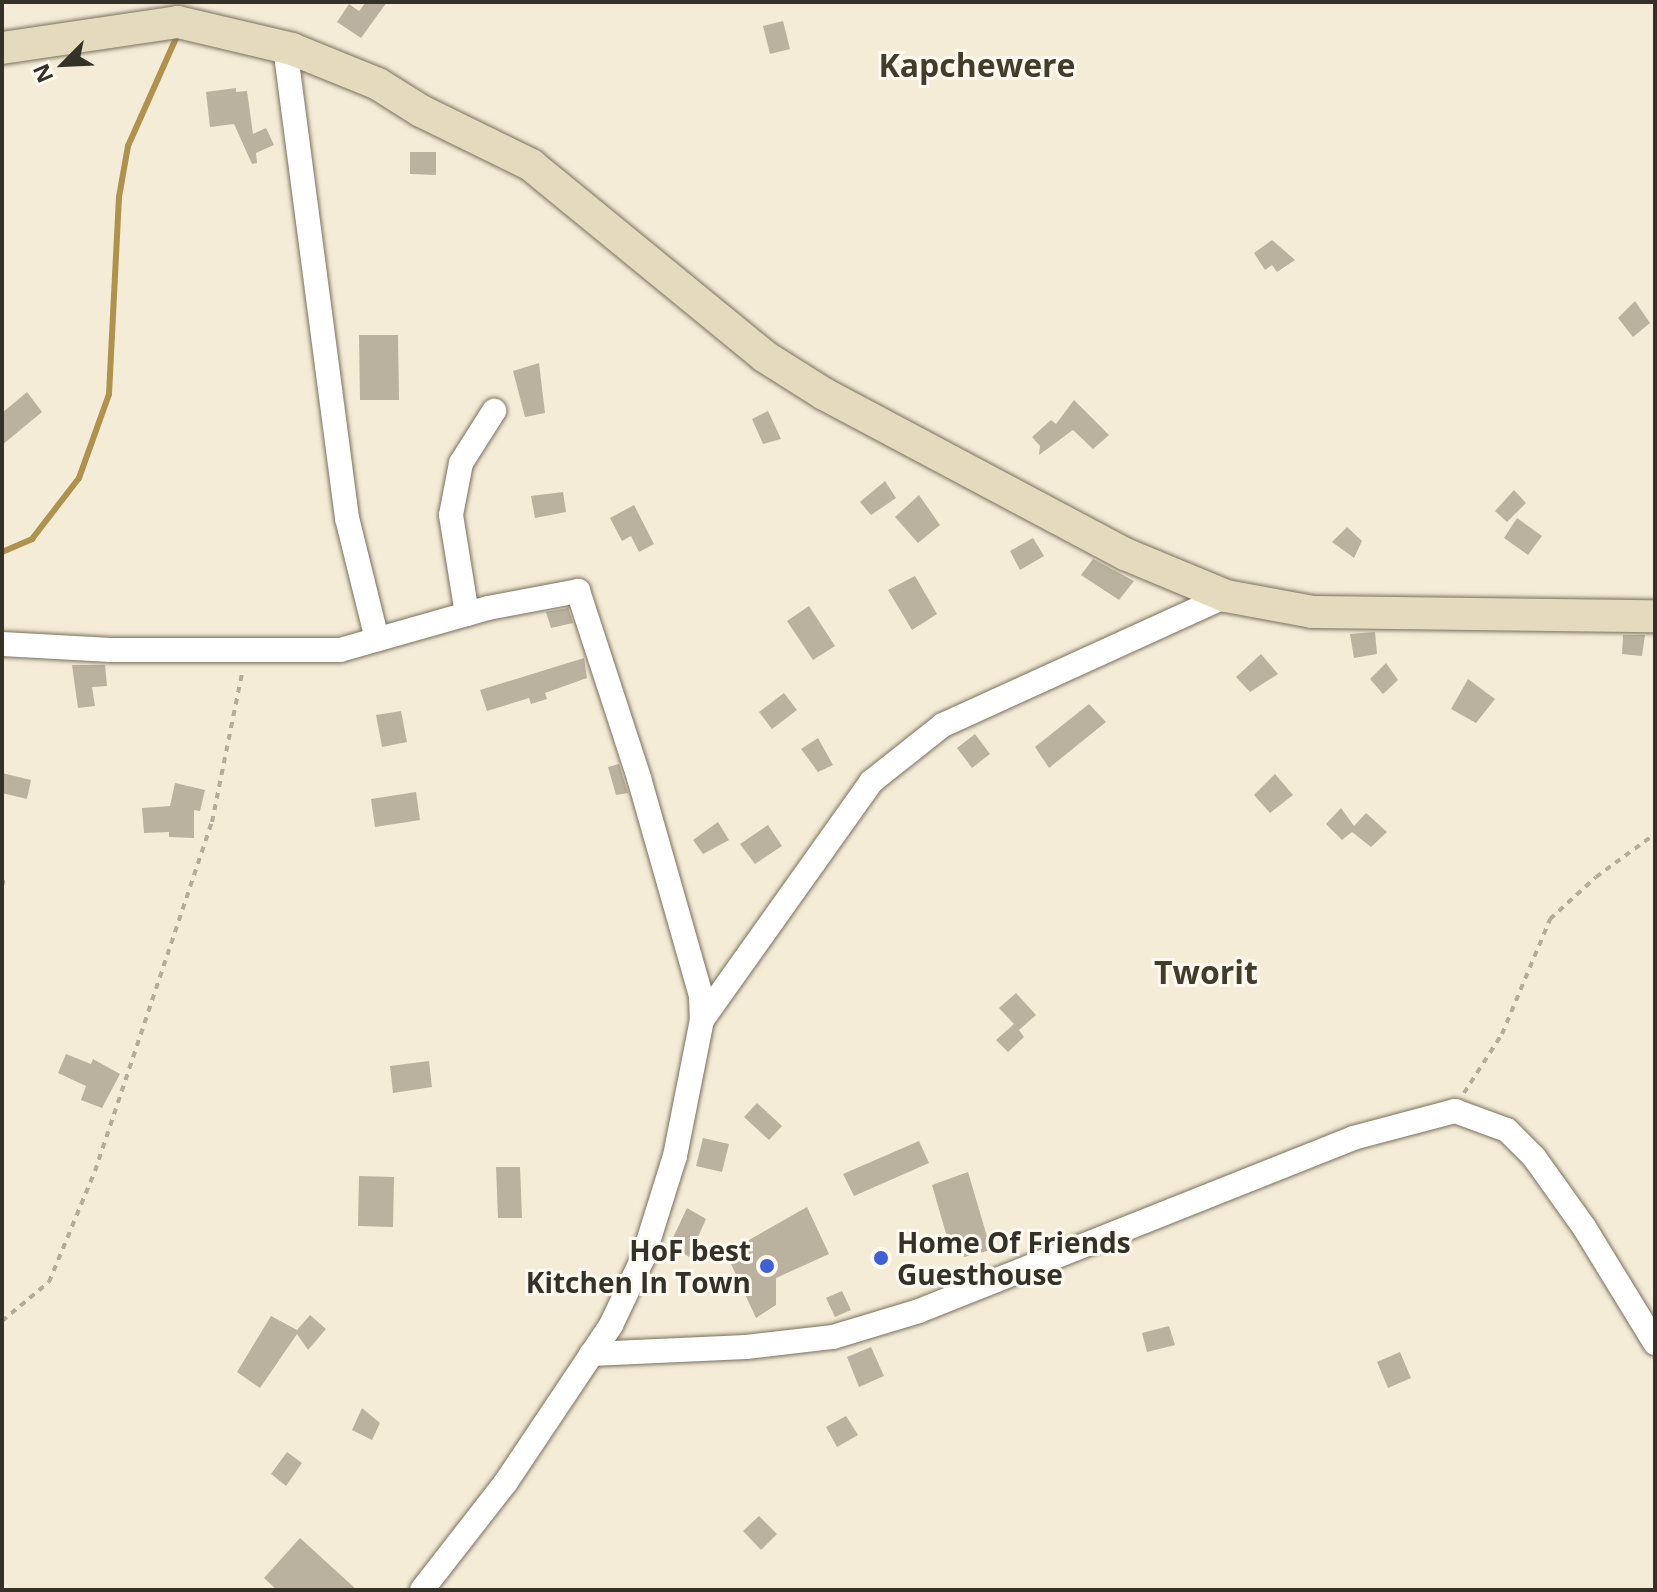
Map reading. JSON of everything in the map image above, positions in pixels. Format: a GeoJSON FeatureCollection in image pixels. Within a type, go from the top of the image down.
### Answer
{"type":"FeatureCollection","features":[{"type":"Feature","properties":{"kind":"street"},"geometry":{"type":"LineString","coordinates":[[2,48],[178,22],[285,47],[378,84],[421,111],[531,165],[764,356],[850,410],[1112,548],[1226,596],[1312,612],[1655,616]]}},
{"type":"Feature","properties":{"kind":"street"},"geometry":{"type":"LineString","coordinates":[[285,47],[347,518],[377,639]]}},
{"type":"Feature","properties":{"kind":"street"},"geometry":{"type":"LineString","coordinates":[[467,614],[451,515],[461,463],[494,411]]}},
{"type":"Feature","properties":{"kind":"street"},"geometry":{"type":"LineString","coordinates":[[2,644],[340,650],[467,614],[578,591],[639,778],[701,995],[702,1020],[675,1156],[643,1258],[591,1354],[506,1482],[422,1590]]}},
{"type":"Feature","properties":{"kind":"street"},"geometry":{"type":"LineString","coordinates":[[702,1020],[871,782],[901,756],[943,725],[1226,596]]}},
{"type":"Feature","properties":{"kind":"street"},"geometry":{"type":"LineString","coordinates":[[591,1354],[833,1337],[919,1311],[1353,1138],[1455,1111],[1507,1130],[1534,1157],[1584,1227],[1655,1343]]}},
{"type":"Feature","properties":{"kind":"path"},"geometry":{"type":"LineString","coordinates":[[2,1321],[49,1282],[95,1171],[212,822],[246,650]]}},
{"type":"Feature","properties":{"kind":"path"},"geometry":{"type":"LineString","coordinates":[[1455,1111],[1502,1034],[1550,919],[1596,877],[1655,834]]}},
{"type":"Feature","properties":{"kind":"path"},"geometry":{"type":"LineString","coordinates":[[2,886],[4,879]]}},
{"type":"Feature","properties":{"kind":"building"},"geometry":{"type":"Polygon","coordinates":[[[366,2],[387,2],[361,38],[337,22],[349,4],[359,11],[366,2]]]}},
{"type":"Feature","properties":{"kind":"building"},"geometry":{"type":"Polygon","coordinates":[[[783,21],[790,49],[770,54],[763,26],[783,21]]]}},
{"type":"Feature","properties":{"kind":"building"},"geometry":{"type":"Polygon","coordinates":[[[236,88],[236,92],[247,91],[253,134],[266,128],[274,145],[256,153],[257,163],[252,164],[234,124],[210,127],[206,92],[236,88]]]}},
{"type":"Feature","properties":{"kind":"building"},"geometry":{"type":"Polygon","coordinates":[[[410,152],[436,152],[436,175],[410,174],[410,152]]]}},
{"type":"Feature","properties":{"kind":"building"},"geometry":{"type":"Polygon","coordinates":[[[1272,240],[1295,260],[1277,272],[1272,265],[1265,270],[1254,253],[1272,240]]]}},
{"type":"Feature","properties":{"kind":"building"},"geometry":{"type":"Polygon","coordinates":[[[1635,301],[1650,323],[1633,337],[1618,318],[1635,301]]]}},
{"type":"Feature","properties":{"kind":"building"},"geometry":{"type":"Polygon","coordinates":[[[359,335],[398,335],[399,400],[360,400],[359,335]]]}},
{"type":"Feature","properties":{"kind":"building"},"geometry":{"type":"Polygon","coordinates":[[[539,363],[545,413],[525,417],[513,371],[539,363]]]}},
{"type":"Feature","properties":{"kind":"building"},"geometry":{"type":"Polygon","coordinates":[[[27,392],[42,412],[2,445],[2,413],[27,392]]]}},
{"type":"Feature","properties":{"kind":"building"},"geometry":{"type":"Polygon","coordinates":[[[1074,400],[1109,435],[1093,449],[1073,430],[1039,455],[1040,446],[1032,437],[1051,420],[1056,424],[1074,400]]]}},
{"type":"Feature","properties":{"kind":"building"},"geometry":{"type":"Polygon","coordinates":[[[768,411],[781,439],[763,444],[752,419],[768,411]]]}},
{"type":"Feature","properties":{"kind":"building"},"geometry":{"type":"Polygon","coordinates":[[[885,481],[896,498],[871,515],[860,502],[885,481]]]}},
{"type":"Feature","properties":{"kind":"building"},"geometry":{"type":"Polygon","coordinates":[[[1514,490],[1526,503],[1507,522],[1495,511],[1514,490]]]}},
{"type":"Feature","properties":{"kind":"building"},"geometry":{"type":"Polygon","coordinates":[[[563,492],[566,512],[535,518],[531,496],[563,492]]]}},
{"type":"Feature","properties":{"kind":"building"},"geometry":{"type":"Polygon","coordinates":[[[919,495],[940,525],[918,543],[895,517],[919,495]]]}},
{"type":"Feature","properties":{"kind":"building"},"geometry":{"type":"Polygon","coordinates":[[[634,505],[654,544],[639,552],[631,536],[622,541],[610,518],[634,505]]]}},
{"type":"Feature","properties":{"kind":"building"},"geometry":{"type":"Polygon","coordinates":[[[1517,518],[1542,536],[1528,555],[1504,538],[1517,518]]]}},
{"type":"Feature","properties":{"kind":"building"},"geometry":{"type":"Polygon","coordinates":[[[1347,527],[1362,541],[1354,558],[1332,542],[1347,527]]]}},
{"type":"Feature","properties":{"kind":"building"},"geometry":{"type":"Polygon","coordinates":[[[1033,538],[1044,556],[1020,570],[1010,551],[1033,538]]]}},
{"type":"Feature","properties":{"kind":"building"},"geometry":{"type":"Polygon","coordinates":[[[1093,559],[1134,581],[1119,600],[1081,575],[1093,559]]]}},
{"type":"Feature","properties":{"kind":"building"},"geometry":{"type":"Polygon","coordinates":[[[915,576],[937,614],[912,630],[888,590],[915,576]]]}},
{"type":"Feature","properties":{"kind":"building"},"geometry":{"type":"Polygon","coordinates":[[[809,606],[835,646],[813,660],[787,621],[809,606]]]}},
{"type":"Feature","properties":{"kind":"building"},"geometry":{"type":"Polygon","coordinates":[[[568,608],[573,623],[551,628],[546,612],[568,608]]]}},
{"type":"Feature","properties":{"kind":"building"},"geometry":{"type":"Polygon","coordinates":[[[1375,632],[1377,654],[1354,658],[1350,634],[1375,632]]]}},
{"type":"Feature","properties":{"kind":"building"},"geometry":{"type":"Polygon","coordinates":[[[1623,635],[1645,635],[1642,656],[1622,654],[1623,635]]]}},
{"type":"Feature","properties":{"kind":"building"},"geometry":{"type":"Polygon","coordinates":[[[1261,654],[1278,674],[1250,692],[1236,677],[1261,654]]]}},
{"type":"Feature","properties":{"kind":"building"},"geometry":{"type":"Polygon","coordinates":[[[584,658],[587,678],[545,693],[547,699],[531,704],[529,698],[487,711],[480,690],[584,658]]]}},
{"type":"Feature","properties":{"kind":"building"},"geometry":{"type":"Polygon","coordinates":[[[1386,663],[1398,680],[1383,694],[1370,679],[1386,663]]]}},
{"type":"Feature","properties":{"kind":"building"},"geometry":{"type":"Polygon","coordinates":[[[72,665],[105,665],[107,686],[92,687],[95,706],[78,708],[72,665]]]}},
{"type":"Feature","properties":{"kind":"building"},"geometry":{"type":"Polygon","coordinates":[[[1468,679],[1495,699],[1476,723],[1451,709],[1468,679]]]}},
{"type":"Feature","properties":{"kind":"building"},"geometry":{"type":"Polygon","coordinates":[[[784,693],[797,710],[772,729],[759,712],[784,693]]]}},
{"type":"Feature","properties":{"kind":"building"},"geometry":{"type":"Polygon","coordinates":[[[1089,704],[1106,722],[1049,768],[1035,747],[1089,704]]]}},
{"type":"Feature","properties":{"kind":"building"},"geometry":{"type":"Polygon","coordinates":[[[401,711],[407,742],[382,747],[376,715],[401,711]]]}},
{"type":"Feature","properties":{"kind":"building"},"geometry":{"type":"Polygon","coordinates":[[[975,734],[990,754],[972,768],[957,748],[975,734]]]}},
{"type":"Feature","properties":{"kind":"building"},"geometry":{"type":"Polygon","coordinates":[[[818,738],[833,765],[818,772],[801,749],[818,738]]]}},
{"type":"Feature","properties":{"kind":"building"},"geometry":{"type":"Polygon","coordinates":[[[619,764],[628,793],[616,795],[608,767],[619,764]]]}},
{"type":"Feature","properties":{"kind":"building"},"geometry":{"type":"Polygon","coordinates":[[[2,773],[31,780],[27,799],[2,793],[2,773]]]}},
{"type":"Feature","properties":{"kind":"building"},"geometry":{"type":"Polygon","coordinates":[[[1275,774],[1293,795],[1270,813],[1254,795],[1275,774]]]}},
{"type":"Feature","properties":{"kind":"building"},"geometry":{"type":"Polygon","coordinates":[[[175,783],[205,790],[200,811],[194,810],[194,838],[169,837],[169,832],[144,833],[142,808],[170,806],[175,783]]]}},
{"type":"Feature","properties":{"kind":"building"},"geometry":{"type":"Polygon","coordinates":[[[416,792],[420,820],[375,827],[371,799],[416,792]]]}},
{"type":"Feature","properties":{"kind":"building"},"geometry":{"type":"Polygon","coordinates":[[[1341,808],[1354,826],[1366,813],[1387,832],[1371,847],[1352,832],[1342,840],[1326,824],[1341,808]]]}},
{"type":"Feature","properties":{"kind":"building"},"geometry":{"type":"Polygon","coordinates":[[[718,822],[729,840],[703,854],[693,840],[718,822]]]}},
{"type":"Feature","properties":{"kind":"building"},"geometry":{"type":"Polygon","coordinates":[[[768,825],[782,846],[755,864],[740,844],[768,825]]]}},
{"type":"Feature","properties":{"kind":"building"},"geometry":{"type":"Polygon","coordinates":[[[1016,993],[1036,1015],[1019,1030],[1024,1037],[1008,1052],[996,1040],[1014,1024],[999,1008],[1016,993]]]}},
{"type":"Feature","properties":{"kind":"building"},"geometry":{"type":"Polygon","coordinates":[[[66,1054],[91,1064],[93,1059],[120,1074],[102,1108],[81,1100],[86,1086],[58,1073],[66,1054]]]}},
{"type":"Feature","properties":{"kind":"building"},"geometry":{"type":"Polygon","coordinates":[[[429,1061],[432,1087],[393,1093],[390,1066],[429,1061]]]}},
{"type":"Feature","properties":{"kind":"building"},"geometry":{"type":"Polygon","coordinates":[[[757,1103],[782,1126],[769,1140],[744,1117],[757,1103]]]}},
{"type":"Feature","properties":{"kind":"building"},"geometry":{"type":"Polygon","coordinates":[[[703,1138],[729,1144],[722,1172],[696,1166],[703,1138]]]}},
{"type":"Feature","properties":{"kind":"building"},"geometry":{"type":"Polygon","coordinates":[[[919,1141],[929,1163],[854,1196],[843,1174],[919,1141]]]}},
{"type":"Feature","properties":{"kind":"building"},"geometry":{"type":"Polygon","coordinates":[[[496,1167],[520,1167],[522,1218],[498,1218],[496,1167]]]}},
{"type":"Feature","properties":{"kind":"building"},"geometry":{"type":"Polygon","coordinates":[[[968,1172],[991,1250],[964,1257],[961,1248],[951,1251],[932,1185],[968,1172]]]}},
{"type":"Feature","properties":{"kind":"building"},"geometry":{"type":"Polygon","coordinates":[[[359,1176],[394,1177],[393,1227],[358,1226],[359,1176]]]}},
{"type":"Feature","properties":{"kind":"building","name":"HoF best Kitchen In Town"},"geometry":{"type":"Polygon","coordinates":[[[807,1207],[829,1254],[776,1278],[776,1305],[756,1318],[726,1253],[807,1207]]]}},
{"type":"Feature","properties":{"kind":"building"},"geometry":{"type":"Polygon","coordinates":[[[687,1208],[706,1219],[689,1257],[670,1244],[687,1208]]]}},
{"type":"Feature","properties":{"kind":"building"},"geometry":{"type":"Polygon","coordinates":[[[842,1291],[851,1310],[835,1317],[826,1298],[842,1291]]]}},
{"type":"Feature","properties":{"kind":"building"},"geometry":{"type":"Polygon","coordinates":[[[310,1315],[326,1329],[308,1350],[297,1334],[260,1388],[237,1372],[271,1316],[297,1330],[310,1315]]]}},
{"type":"Feature","properties":{"kind":"building"},"geometry":{"type":"Polygon","coordinates":[[[1169,1326],[1175,1345],[1147,1352],[1142,1333],[1169,1326]]]}},
{"type":"Feature","properties":{"kind":"building"},"geometry":{"type":"Polygon","coordinates":[[[871,1347],[884,1376],[859,1387],[847,1357],[871,1347]]]}},
{"type":"Feature","properties":{"kind":"building"},"geometry":{"type":"Polygon","coordinates":[[[1400,1352],[1411,1378],[1388,1388],[1377,1362],[1400,1352]]]}},
{"type":"Feature","properties":{"kind":"building"},"geometry":{"type":"Polygon","coordinates":[[[362,1408],[380,1423],[372,1440],[352,1430],[362,1408]]]}},
{"type":"Feature","properties":{"kind":"building"},"geometry":{"type":"Polygon","coordinates":[[[846,1416],[858,1435],[837,1447],[826,1427],[846,1416]]]}},
{"type":"Feature","properties":{"kind":"building"},"geometry":{"type":"Polygon","coordinates":[[[287,1452],[302,1463],[286,1486],[271,1474],[287,1452]]]}},
{"type":"Feature","properties":{"kind":"building"},"geometry":{"type":"Polygon","coordinates":[[[759,1516],[777,1534],[761,1550],[743,1531],[759,1516]]]}},
{"type":"Feature","properties":{"kind":"building"},"geometry":{"type":"Polygon","coordinates":[[[300,1538],[357,1590],[277,1590],[264,1578],[300,1538]]]}},
{"type":"Feature","properties":{"kind":"waterway"},"geometry":{"type":"LineString","coordinates":[[2,552],[32,539],[79,478],[109,394],[119,197],[128,146],[176,38]]}},
{"type":"Feature","properties":{"kind":"place","name":"Home Of Friends Guesthouse"},"geometry":{"type":"Point","coordinates":[881,1258]}},
{"type":"Feature","properties":{"kind":"place","name":"HoF best Kitchen In Town"},"geometry":{"type":"Point","coordinates":[767,1266]}},
{"type":"Feature","properties":{"kind":"district","name":"Kapchewere"},"geometry":{"type":"Point","coordinates":[977,65]}},
{"type":"Feature","properties":{"kind":"district","name":"Tworit"},"geometry":{"type":"Point","coordinates":[1206,972]}}]}
